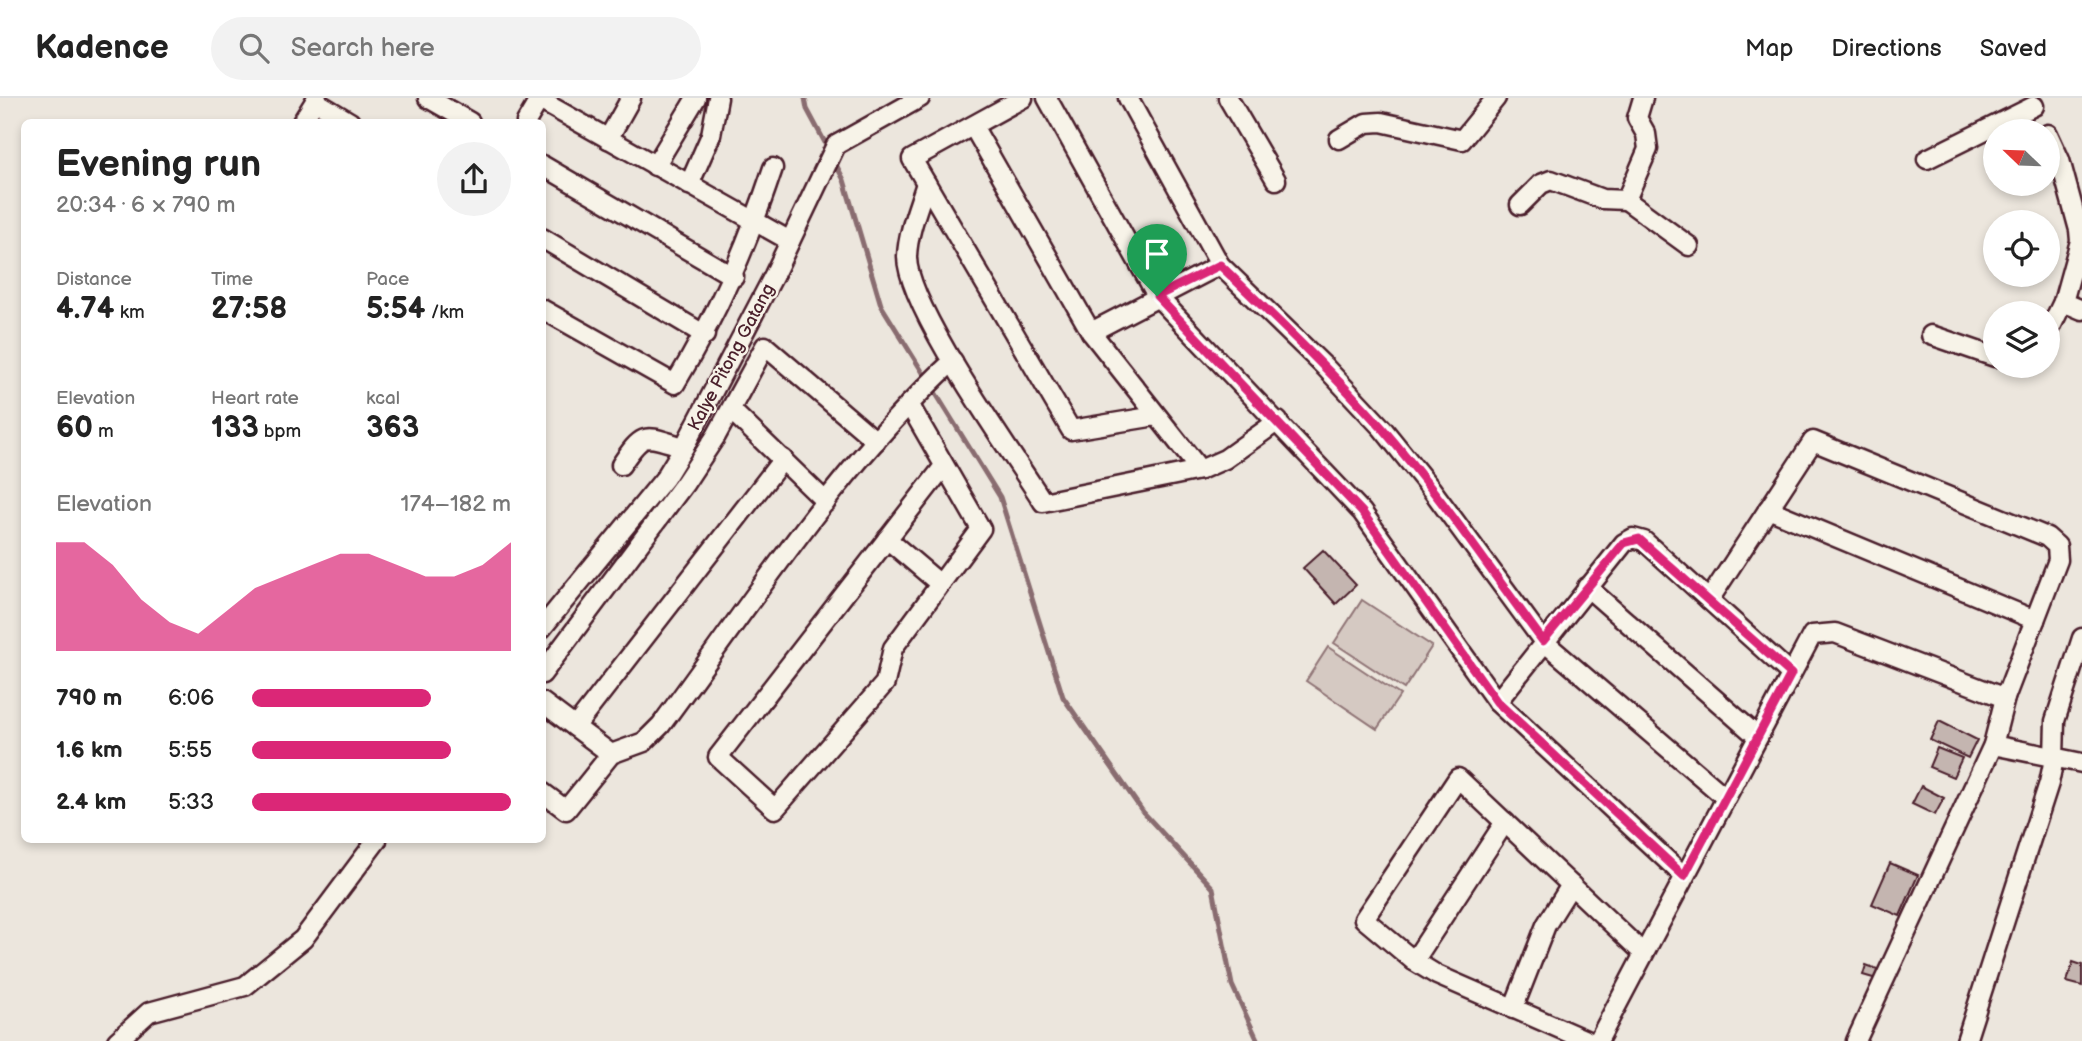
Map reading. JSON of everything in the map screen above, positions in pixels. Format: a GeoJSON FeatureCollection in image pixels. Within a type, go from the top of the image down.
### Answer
{"type":"FeatureCollection","features":[{"type":"Feature","properties":{"kind":"street"},"geometry":{"type":"LineString","coordinates":[[428,98],[465,119]]}},
{"type":"Feature","properties":{"kind":"street"},"geometry":{"type":"LineString","coordinates":[[608,139],[631,98]]}},
{"type":"Feature","properties":{"kind":"street"},"geometry":{"type":"LineString","coordinates":[[655,166],[696,98]]}},
{"type":"Feature","properties":{"kind":"street"},"geometry":{"type":"LineString","coordinates":[[689,185],[711,135],[718,98]]}},
{"type":"Feature","properties":{"kind":"street","name":"Kalye Pitong Gatang"},"geometry":{"type":"LineString","coordinates":[[546,623],[665,478],[684,447],[836,145],[919,98]]}},
{"type":"Feature","properties":{"kind":"street"},"geometry":{"type":"LineString","coordinates":[[1023,98],[912,159],[1071,430],[1156,416]]}},
{"type":"Feature","properties":{"kind":"street"},"geometry":{"type":"LineString","coordinates":[[1047,98],[1157,296],[1362,512],[1497,702],[1684,876]]}},
{"type":"Feature","properties":{"kind":"street"},"geometry":{"type":"LineString","coordinates":[[1128,98],[1220,265],[1382,428],[1432,490],[1543,641],[1725,797]]}},
{"type":"Feature","properties":{"kind":"street"},"geometry":{"type":"LineString","coordinates":[[1228,98],[1276,180]]}},
{"type":"Feature","properties":{"kind":"street"},"geometry":{"type":"LineString","coordinates":[[1339,139],[1366,123],[1381,122],[1462,140],[1496,98]]}},
{"type":"Feature","properties":{"kind":"street"},"geometry":{"type":"LineString","coordinates":[[1626,201],[1648,149],[1646,134],[1637,118],[1643,98]]}},
{"type":"Feature","properties":{"kind":"street"},"geometry":{"type":"LineString","coordinates":[[304,119],[316,100],[345,119]]}},
{"type":"Feature","properties":{"kind":"street"},"geometry":{"type":"LineString","coordinates":[[529,119],[546,101],[655,166],[790,241]]}},
{"type":"Feature","properties":{"kind":"street"},"geometry":{"type":"LineString","coordinates":[[1927,159],[2032,102],[2040,119]]}},
{"type":"Feature","properties":{"kind":"street"},"geometry":{"type":"LineString","coordinates":[[973,125],[1091,332],[1200,470]]}},
{"type":"Feature","properties":{"kind":"street"},"geometry":{"type":"LineString","coordinates":[[2060,160],[2080,230],[2080,241],[2060,308]]}},
{"type":"Feature","properties":{"kind":"street"},"geometry":{"type":"LineString","coordinates":[[546,167],[734,277]]}},
{"type":"Feature","properties":{"kind":"street"},"geometry":{"type":"LineString","coordinates":[[546,311],[675,384],[705,335],[734,277],[773,168]]}},
{"type":"Feature","properties":{"kind":"street"},"geometry":{"type":"LineString","coordinates":[[1520,205],[1541,184],[1551,180],[1602,200],[1626,201],[1689,246]]}},
{"type":"Feature","properties":{"kind":"street"},"geometry":{"type":"LineString","coordinates":[[926,183],[910,235],[907,256],[909,277],[946,367],[1043,502],[1200,470],[1225,459],[1278,421]]}},
{"type":"Feature","properties":{"kind":"street"},"geometry":{"type":"LineString","coordinates":[[546,240],[705,335]]}},
{"type":"Feature","properties":{"kind":"street"},"geometry":{"type":"LineString","coordinates":[[1091,332],[1220,265]]}},
{"type":"Feature","properties":{"kind":"street"},"geometry":{"type":"LineString","coordinates":[[2063,302],[2082,310]]}},
{"type":"Feature","properties":{"kind":"street"},"geometry":{"type":"LineString","coordinates":[[1931,335],[1983,353]]}},
{"type":"Feature","properties":{"kind":"street"},"geometry":{"type":"LineString","coordinates":[[546,669],[685,483],[731,410],[765,346],[876,440]]}},
{"type":"Feature","properties":{"kind":"street"},"geometry":{"type":"LineString","coordinates":[[546,795],[566,810],[611,754],[644,741],[661,725],[826,502],[876,440],[946,367]]}},
{"type":"Feature","properties":{"kind":"street"},"geometry":{"type":"LineString","coordinates":[[909,404],[981,529],[893,648],[885,683],[775,809],[718,757],[944,466]]}},
{"type":"Feature","properties":{"kind":"street"},"geometry":{"type":"LineString","coordinates":[[731,410],[826,502]]}},
{"type":"Feature","properties":{"kind":"street"},"geometry":{"type":"LineString","coordinates":[[621,465],[638,440],[645,437],[684,447]]}},
{"type":"Feature","properties":{"kind":"street"},"geometry":{"type":"LineString","coordinates":[[1709,600],[1813,441],[2035,532],[2054,541],[2059,553],[2005,698],[1993,745],[1856,1041]]}},
{"type":"Feature","properties":{"kind":"street"},"geometry":{"type":"LineString","coordinates":[[575,727],[783,459]]}},
{"type":"Feature","properties":{"kind":"street"},"geometry":{"type":"LineString","coordinates":[[1768,509],[2035,620]]}},
{"type":"Feature","properties":{"kind":"street"},"geometry":{"type":"LineString","coordinates":[[887,539],[940,584]]}},
{"type":"Feature","properties":{"kind":"street"},"geometry":{"type":"LineString","coordinates":[[1497,702],[1543,641],[1624,543],[1639,539],[1791,674]]}},
{"type":"Feature","properties":{"kind":"street"},"geometry":{"type":"LineString","coordinates":[[1587,587],[1758,737]]}},
{"type":"Feature","properties":{"kind":"street"},"geometry":{"type":"LineString","coordinates":[[1598,1041],[1812,635],[1827,631],[2005,698]]}},
{"type":"Feature","properties":{"kind":"street"},"geometry":{"type":"LineString","coordinates":[[1966,1041],[2049,783],[2054,759],[2055,721],[2077,678],[2082,638]]}},
{"type":"Feature","properties":{"kind":"street"},"geometry":{"type":"LineString","coordinates":[[546,705],[611,754]]}},
{"type":"Feature","properties":{"kind":"street"},"geometry":{"type":"LineString","coordinates":[[1993,745],[2082,763]]}},
{"type":"Feature","properties":{"kind":"street"},"geometry":{"type":"LineString","coordinates":[[1588,1041],[1462,987],[1414,961],[1364,919],[1458,778],[1643,953]]}},
{"type":"Feature","properties":{"kind":"street"},"geometry":{"type":"LineString","coordinates":[[1414,961],[1505,822]]}},
{"type":"Feature","properties":{"kind":"street"},"geometry":{"type":"LineString","coordinates":[[117,1041],[149,1012],[245,986],[303,939],[375,843]]}},
{"type":"Feature","properties":{"kind":"street"},"geometry":{"type":"LineString","coordinates":[[1513,1009],[1546,925],[1572,885]]}},
{"type":"Feature","properties":{"kind":"shaded area"},"geometry":{"type":"Polygon","coordinates":[[[1362,600],[1432,646],[1404,689],[1334,643],[1362,600]]]}},
{"type":"Feature","properties":{"kind":"shaded area"},"geometry":{"type":"Polygon","coordinates":[[[1328,647],[1400,695],[1377,729],[1306,681],[1328,647]]]}},
{"type":"Feature","properties":{"kind":"building"},"geometry":{"type":"Polygon","coordinates":[[[1323,550],[1356,585],[1336,604],[1303,568],[1323,550]]]}},
{"type":"Feature","properties":{"kind":"building"},"geometry":{"type":"Polygon","coordinates":[[[1939,721],[1977,740],[1968,758],[1930,740],[1939,721]]]}},
{"type":"Feature","properties":{"kind":"building"},"geometry":{"type":"Polygon","coordinates":[[[1937,748],[1962,758],[1953,777],[1929,767],[1937,748]]]}},
{"type":"Feature","properties":{"kind":"building"},"geometry":{"type":"Polygon","coordinates":[[[1921,786],[1944,798],[1935,815],[1912,804],[1921,786]]]}},
{"type":"Feature","properties":{"kind":"building"},"geometry":{"type":"Polygon","coordinates":[[[1890,863],[1918,875],[1900,916],[1872,904],[1890,863]]]}},
{"type":"Feature","properties":{"kind":"building"},"geometry":{"type":"Polygon","coordinates":[[[2073,962],[2082,965],[2082,986],[2067,982],[2073,962]]]}},
{"type":"Feature","properties":{"kind":"building"},"geometry":{"type":"Polygon","coordinates":[[[1866,965],[1883,971],[1880,980],[1863,975],[1866,965]]]}},
{"type":"Feature","properties":{"kind":"waterway"},"geometry":{"type":"LineString","coordinates":[[805,98],[807,109],[829,150]]}},
{"type":"Feature","properties":{"kind":"waterway"},"geometry":{"type":"LineString","coordinates":[[833,159],[844,180],[881,305],[1000,497],[1063,697],[1143,812],[1213,888],[1232,985],[1258,1041]]}},
{"type":"Feature","properties":{"kind":"route"},"geometry":{"type":"LineString","coordinates":[[1220,265],[1382,428],[1432,490],[1543,641],[1624,543],[1633,538],[1644,541],[1791,674],[1684,876],[1497,702],[1362,512],[1157,296],[1220,265]]}}]}
